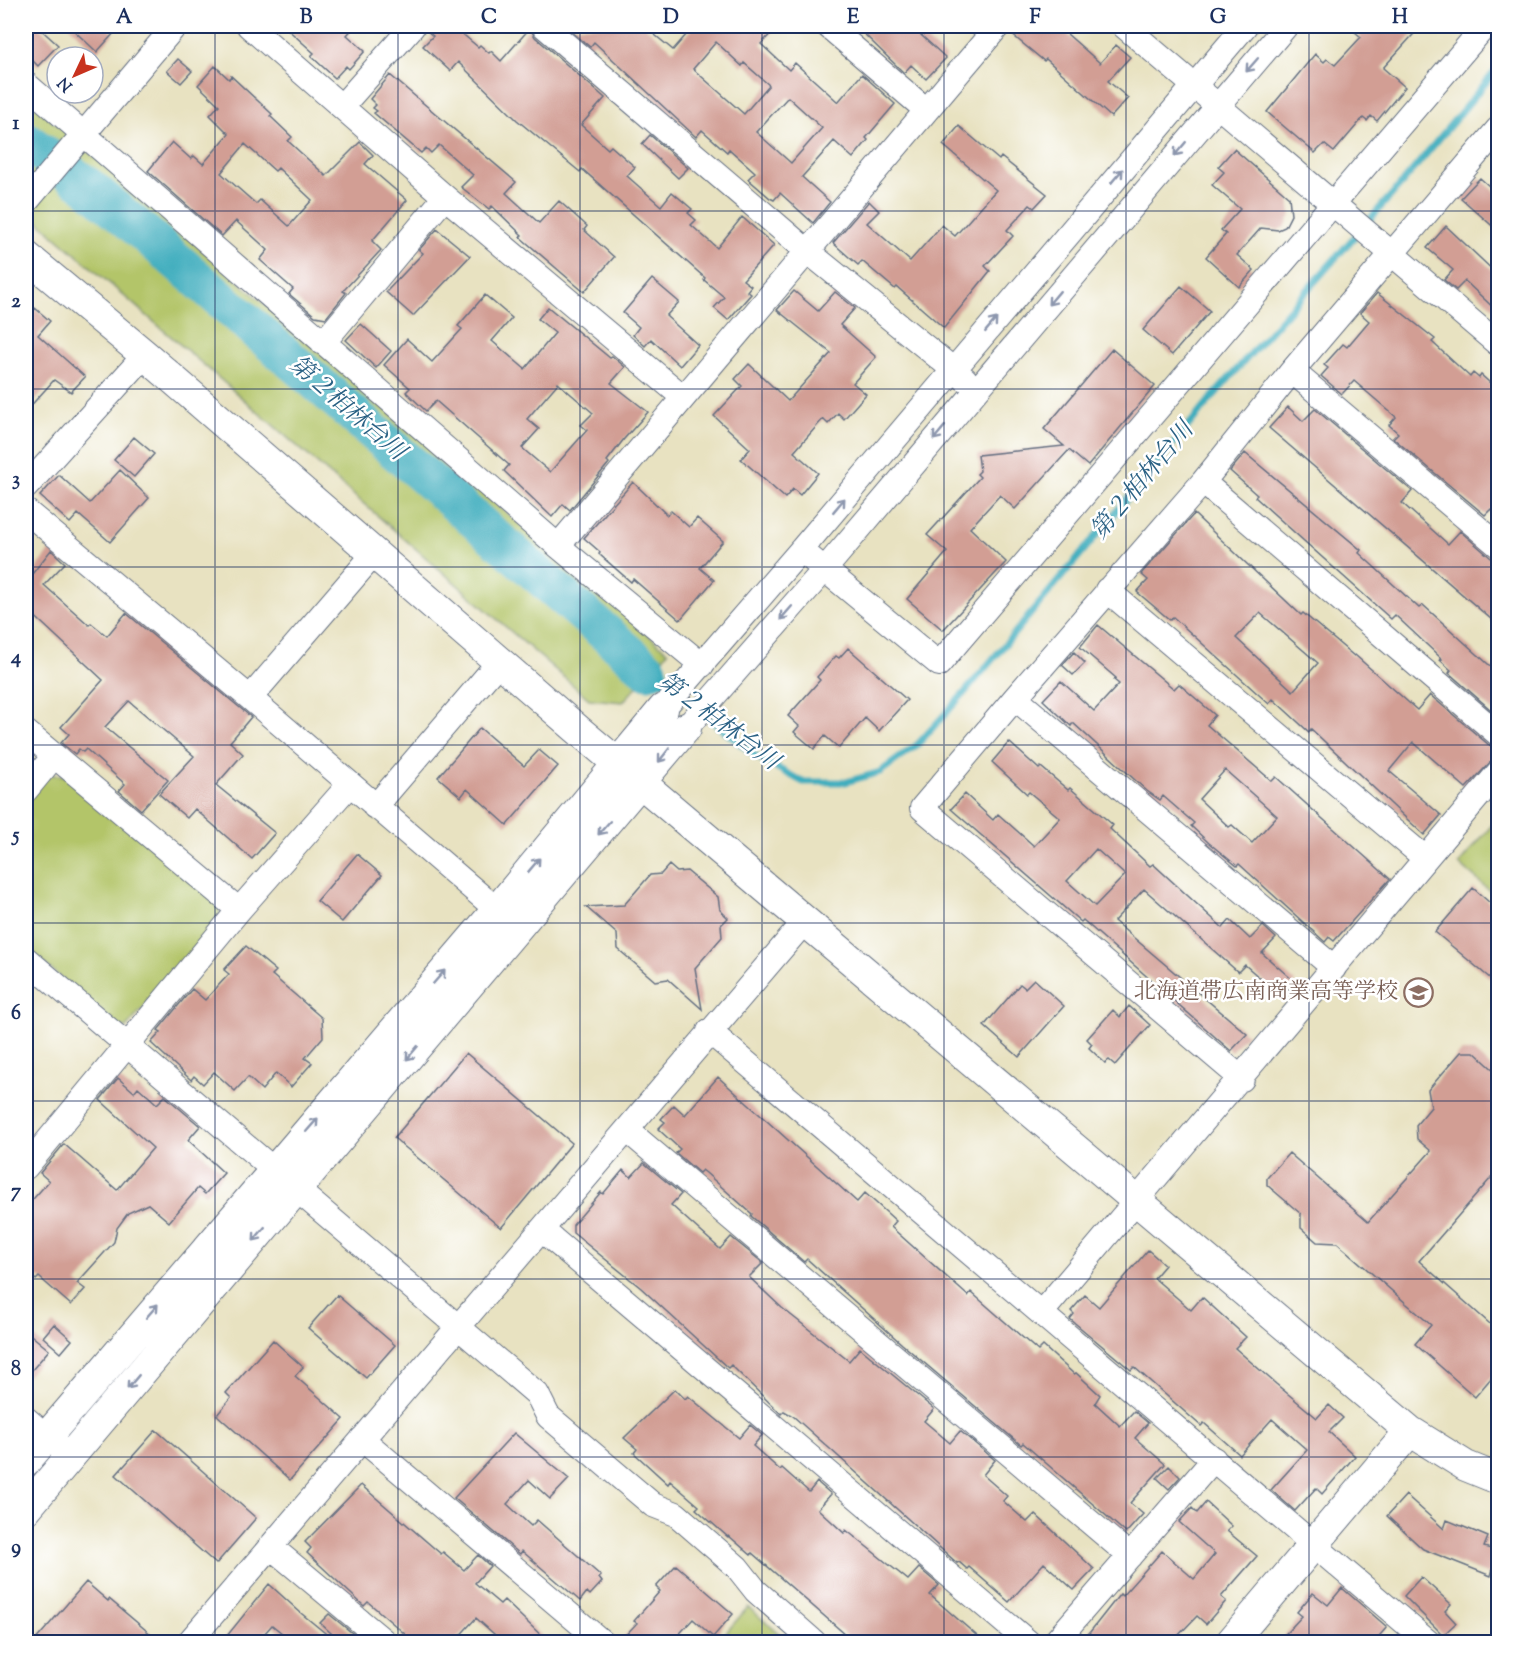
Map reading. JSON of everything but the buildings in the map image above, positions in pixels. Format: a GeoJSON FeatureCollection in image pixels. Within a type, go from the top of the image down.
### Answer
{"type":"FeatureCollection","features":[{"type":"Feature","properties":{"kind":"street"},"geometry":{"type":"LineString","coordinates":[[26,202],[175,26]]}},
{"type":"Feature","properties":{"kind":"street"},"geometry":{"type":"LineString","coordinates":[[249,26],[445,197],[683,397]]}},
{"type":"Feature","properties":{"kind":"street"},"geometry":{"type":"LineString","coordinates":[[342,106],[413,26]]}},
{"type":"Feature","properties":{"kind":"street"},"geometry":{"type":"LineString","coordinates":[[544,26],[806,250],[977,388]]}},
{"type":"Feature","properties":{"kind":"street"},"geometry":{"type":"LineString","coordinates":[[828,26],[925,109]]}},
{"type":"Feature","properties":{"kind":"street"},"geometry":{"type":"LineString","coordinates":[[558,546],[925,109],[998,26]]}},
{"type":"Feature","properties":{"kind":"street"},"geometry":{"type":"LineString","coordinates":[[1124,26],[1195,84],[1498,344]]}},
{"type":"Feature","properties":{"kind":"street"},"geometry":{"type":"LineString","coordinates":[[26,1509],[297,1189],[507,919],[618,763],[663,708],[801,550],[1245,26]]}},
{"type":"Feature","properties":{"kind":"street"},"geometry":{"type":"LineString","coordinates":[[26,1461],[35,1427],[507,919],[642,783],[686,728],[825,569],[1286,26]]}},
{"type":"Feature","properties":{"kind":"street"},"geometry":{"type":"LineString","coordinates":[[801,550],[939,664],[1341,210],[1485,26]]}},
{"type":"Feature","properties":{"kind":"street"},"geometry":{"type":"LineString","coordinates":[[26,84],[558,546],[696,671]]}},
{"type":"Feature","properties":{"kind":"street"},"geometry":{"type":"LineString","coordinates":[[1242,1079],[922,808],[1203,482],[1292,371],[1384,248],[1495,139]]}},
{"type":"Feature","properties":{"kind":"street"},"geometry":{"type":"LineString","coordinates":[[323,343],[445,197]]}},
{"type":"Feature","properties":{"kind":"street"},"geometry":{"type":"LineString","coordinates":[[26,256],[145,355],[618,763],[1410,1431],[1466,1466],[1498,1479]]}},
{"type":"Feature","properties":{"kind":"street"},"geometry":{"type":"LineString","coordinates":[[26,487],[145,355]]}},
{"type":"Feature","properties":{"kind":"street"},"geometry":{"type":"LineString","coordinates":[[1292,371],[1498,545]]}},
{"type":"Feature","properties":{"kind":"street"},"geometry":{"type":"LineString","coordinates":[[1203,482],[1498,734]]}},
{"type":"Feature","properties":{"kind":"street"},"geometry":{"type":"LineString","coordinates":[[26,511],[250,698],[507,919]]}},
{"type":"Feature","properties":{"kind":"street"},"geometry":{"type":"LineString","coordinates":[[250,698],[374,554]]}},
{"type":"Feature","properties":{"kind":"street"},"geometry":{"type":"LineString","coordinates":[[1107,591],[1425,858]]}},
{"type":"Feature","properties":{"kind":"street"},"geometry":{"type":"LineString","coordinates":[[375,807],[500,662]]}},
{"type":"Feature","properties":{"kind":"street"},"geometry":{"type":"LineString","coordinates":[[1015,698],[1334,968]]}},
{"type":"Feature","properties":{"kind":"street"},"geometry":{"type":"LineString","coordinates":[[26,732],[239,910]]}},
{"type":"Feature","properties":{"kind":"street"},"geometry":{"type":"LineString","coordinates":[[26,790],[54,756]]}},
{"type":"Feature","properties":{"kind":"street"},"geometry":{"type":"LineString","coordinates":[[1042,1312],[1242,1079],[1498,773]]}},
{"type":"Feature","properties":{"kind":"street"},"geometry":{"type":"LineString","coordinates":[[26,1167],[239,910],[349,785]]}},
{"type":"Feature","properties":{"kind":"street"},"geometry":{"type":"LineString","coordinates":[[189,1642],[806,920]]}},
{"type":"Feature","properties":{"kind":"street"},"geometry":{"type":"LineString","coordinates":[[26,959],[537,1394],[548,1416],[653,1505],[676,1514],[737,1567],[756,1591],[814,1642]]}},
{"type":"Feature","properties":{"kind":"street"},"geometry":{"type":"LineString","coordinates":[[709,1032],[1314,1543],[1418,1640]]}},
{"type":"Feature","properties":{"kind":"street"},"geometry":{"type":"LineString","coordinates":[[627,1130],[1130,1556]]}},
{"type":"Feature","properties":{"kind":"street"},"geometry":{"type":"LineString","coordinates":[[542,1230],[1028,1642]]}},
{"type":"Feature","properties":{"kind":"street"},"geometry":{"type":"LineString","coordinates":[[35,1427],[69,1457]]}},
{"type":"Feature","properties":{"kind":"street"},"geometry":{"type":"LineString","coordinates":[[1231,1642],[1410,1431]]}},
{"type":"Feature","properties":{"kind":"street"},"geometry":{"type":"LineString","coordinates":[[362,1439],[602,1642]]}},
{"type":"Feature","properties":{"kind":"street"},"geometry":{"type":"LineString","coordinates":[[1055,1642],[1214,1459]]}},
{"type":"Feature","properties":{"kind":"street"},"geometry":{"type":"LineString","coordinates":[[271,1547],[385,1642]]}},
{"type":"Feature","properties":{"kind":"green space"},"geometry":{"type":"Polygon","coordinates":[[[26,98],[668,652],[623,702],[589,699],[26,211],[26,98]]]}},
{"type":"Feature","properties":{"kind":"green space"},"geometry":{"type":"Polygon","coordinates":[[[47,775],[64,775],[218,902],[221,918],[126,1028],[119,1027],[26,948],[26,802],[47,775]]]}},
{"type":"Feature","properties":{"kind":"green space"},"geometry":{"type":"Polygon","coordinates":[[[1498,818],[1498,898],[1459,864],[1498,818]]]}},
{"type":"Feature","properties":{"kind":"green space"},"geometry":{"type":"Polygon","coordinates":[[[748,1607],[789,1642],[718,1642],[748,1607]]]}},
{"type":"Feature","properties":{"kind":"waterway","name":"第２柏林台川"},"geometry":{"type":"LineString","coordinates":[[648,670],[757,757],[803,782],[846,782],[880,772],[917,745],[966,691],[1209,401],[1402,183],[1498,68]]}},
{"type":"Feature","properties":{"kind":"waterway","name":"第２柏林台川"},"geometry":{"type":"LineString","coordinates":[[26,141],[90,188],[150,238],[648,670]]}},
{"type":"Feature","properties":{"kind":"place","name":"北海道帯広南商業高等学校"},"geometry":{"type":"Point","coordinates":[1419,993]}}]}
